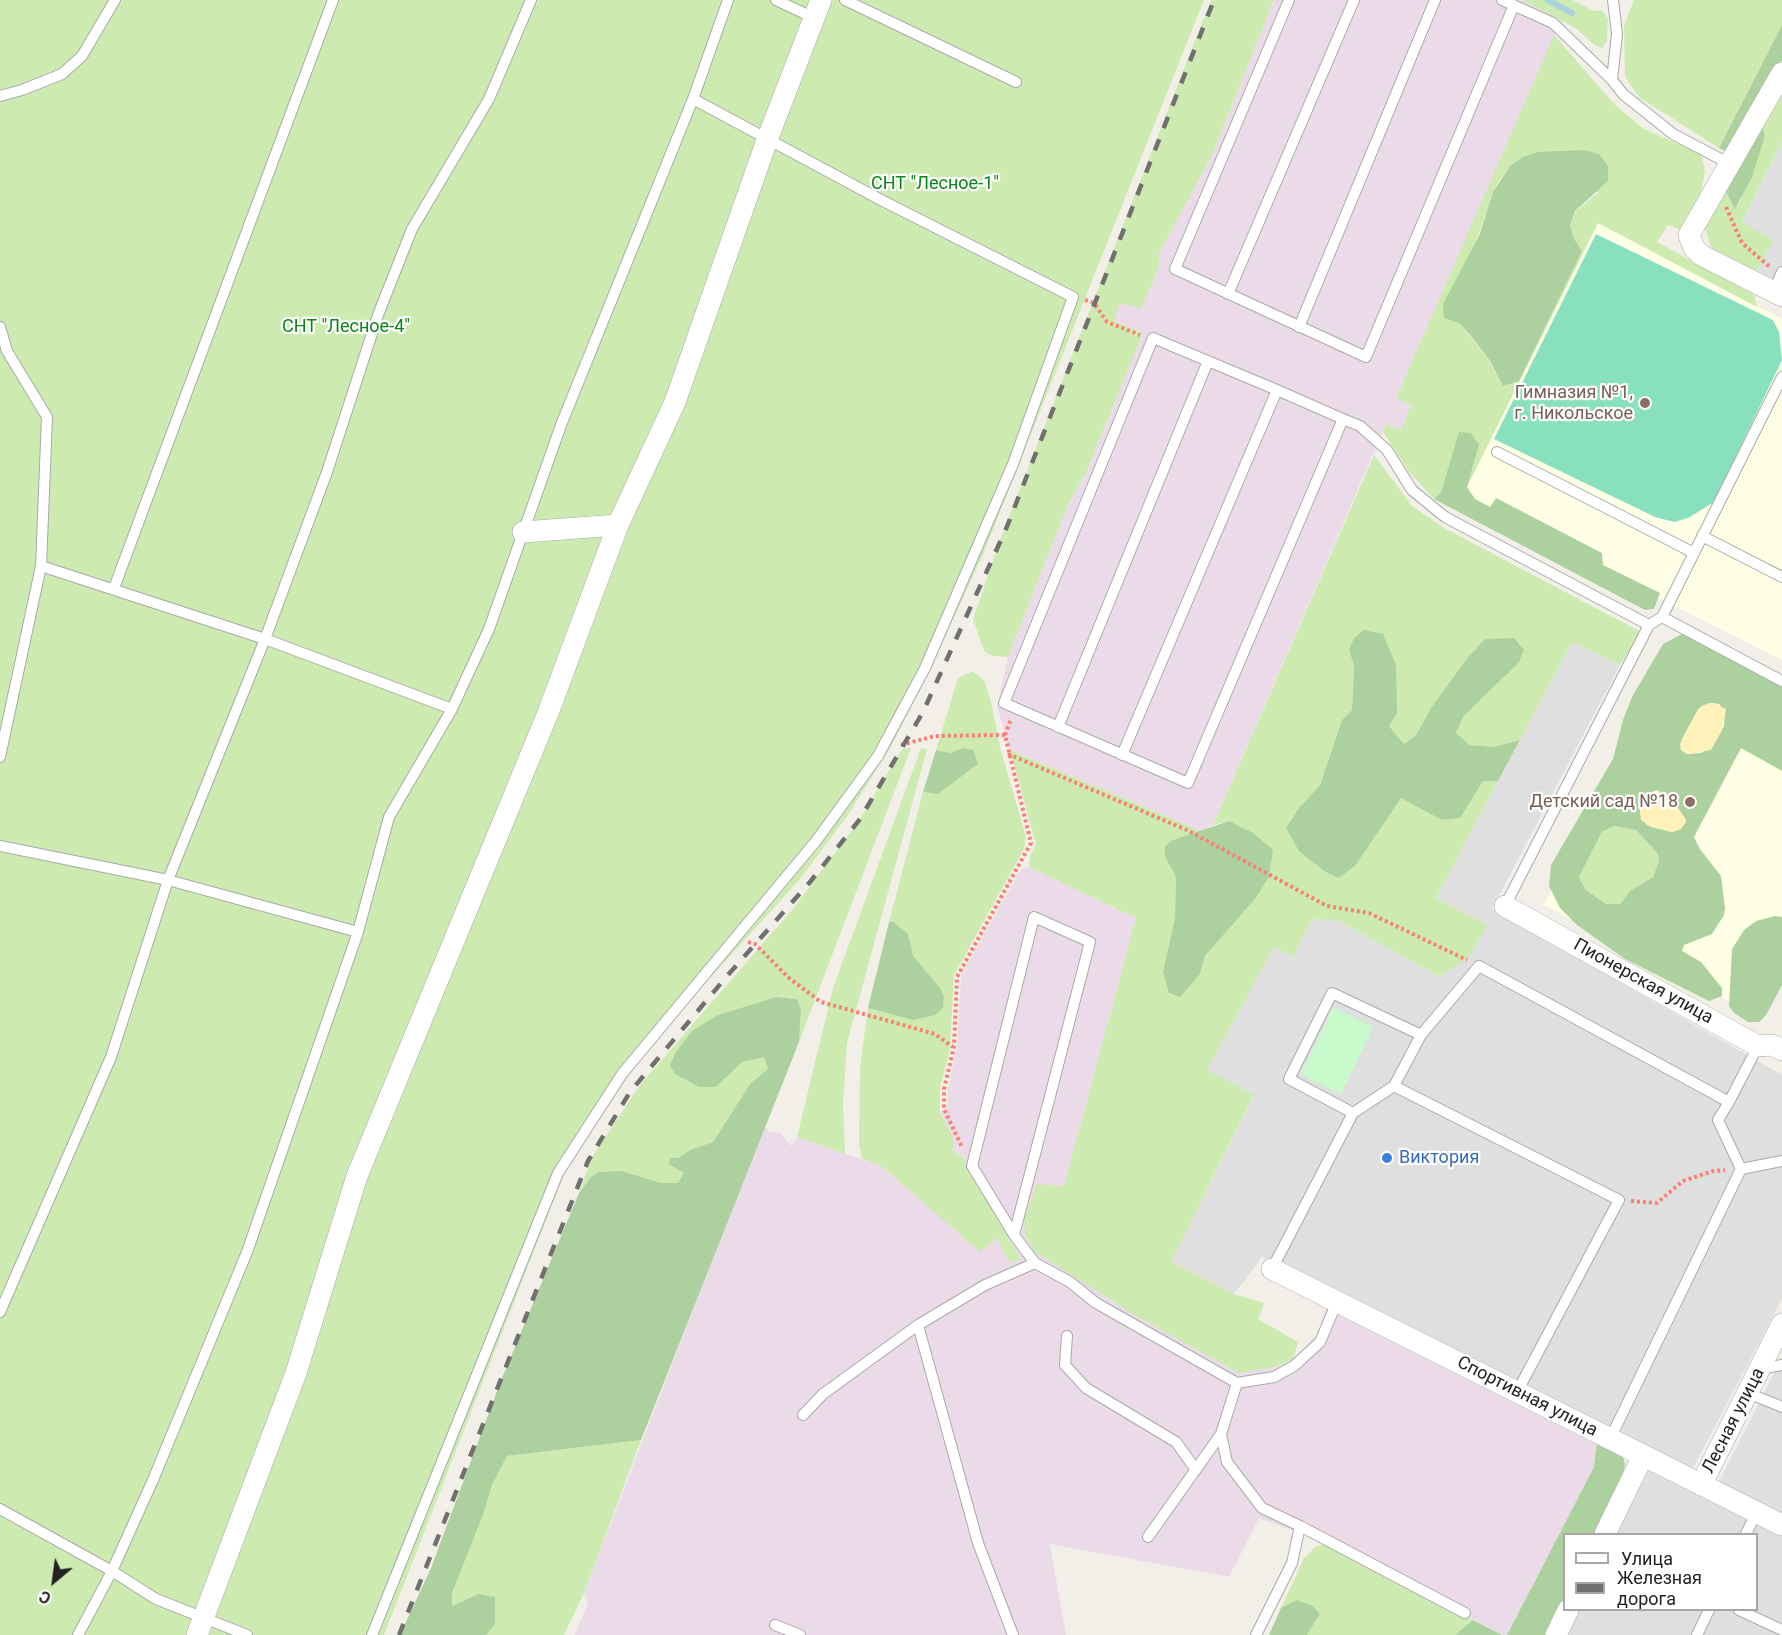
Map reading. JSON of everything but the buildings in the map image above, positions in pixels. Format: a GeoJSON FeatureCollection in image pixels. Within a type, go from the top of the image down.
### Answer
{"type":"FeatureCollection","features":[{"type":"Feature","properties":{"kind":"street"},"geometry":{"type":"LineString","coordinates":[[200,1627],[296,1373],[357,1176],[548,714],[618,525],[675,402],[767,140],[817,9]]}},
{"type":"Feature","properties":{"kind":"street"},"geometry":{"type":"LineString","coordinates":[[1779,284],[1713,262],[1694,248],[1689,235],[1782,73]]}},
{"type":"Feature","properties":{"kind":"street"},"geometry":{"type":"LineString","coordinates":[[523,532],[618,525]]}},
{"type":"Feature","properties":{"kind":"street","name":"Пионерская улица"},"geometry":{"type":"LineString","coordinates":[[1505,906],[1758,1046],[1772,1045],[1782,1050]]}},
{"type":"Feature","properties":{"kind":"street","name":"Спортивная улица"},"geometry":{"type":"LineString","coordinates":[[1272,1269],[1782,1525]]}},
{"type":"Feature","properties":{"kind":"street","name":"Лесная улица"},"geometry":{"type":"LineString","coordinates":[[1701,1485],[1782,1324]]}},
{"type":"Feature","properties":{"kind":"street"},"geometry":{"type":"LineString","coordinates":[[1605,1533],[1643,1456]]}},
{"type":"Feature","properties":{"kind":"street"},"geometry":{"type":"LineString","coordinates":[[1556,1635],[1568,1611]]}},
{"type":"Feature","properties":{"kind":"lane"},"geometry":{"type":"LineString","coordinates":[[0,96],[62,74],[82,56],[115,0]]}},
{"type":"Feature","properties":{"kind":"lane"},"geometry":{"type":"LineString","coordinates":[[114,588],[333,0]]}},
{"type":"Feature","properties":{"kind":"lane"},"geometry":{"type":"LineString","coordinates":[[0,1312],[111,1058],[168,880],[265,639],[327,472],[378,315],[412,229],[489,99],[531,0]]}},
{"type":"Feature","properties":{"kind":"lane"},"geometry":{"type":"LineString","coordinates":[[78,1635],[112,1571],[153,1480],[247,1252],[358,932],[389,817],[452,709],[489,629],[561,425],[693,99],[728,0]]}},
{"type":"Feature","properties":{"kind":"lane"},"geometry":{"type":"LineString","coordinates":[[776,0],[817,9]]}},
{"type":"Feature","properties":{"kind":"lane"},"geometry":{"type":"LineString","coordinates":[[845,0],[1016,82]]}},
{"type":"Feature","properties":{"kind":"lane"},"geometry":{"type":"LineString","coordinates":[[1289,0],[1175,269],[1366,357],[1514,5]]}},
{"type":"Feature","properties":{"kind":"lane"},"geometry":{"type":"LineString","coordinates":[[1228,294],[1354,0]]}},
{"type":"Feature","properties":{"kind":"lane"},"geometry":{"type":"LineString","coordinates":[[1299,327],[1435,0]]}},
{"type":"Feature","properties":{"kind":"lane"},"geometry":{"type":"LineString","coordinates":[[1503,0],[1553,23],[1612,80],[1623,94],[1673,134],[1730,164]]}},
{"type":"Feature","properties":{"kind":"lane"},"geometry":{"type":"LineString","coordinates":[[1612,80],[1617,34],[1614,0]]}},
{"type":"Feature","properties":{"kind":"lane"},"geometry":{"type":"LineString","coordinates":[[372,1635],[558,1173],[622,1074],[816,841],[878,756],[925,668],[1008,475],[1073,297],[767,140],[693,99]]}},
{"type":"Feature","properties":{"kind":"lane"},"geometry":{"type":"LineString","coordinates":[[0,327],[7,351],[47,417],[41,567],[0,757]]}},
{"type":"Feature","properties":{"kind":"lane"},"geometry":{"type":"LineString","coordinates":[[1343,419],[1188,783],[1004,703],[1153,338],[1360,426],[1387,450],[1412,490],[1445,517],[1649,625]]}},
{"type":"Feature","properties":{"kind":"lane"},"geometry":{"type":"LineString","coordinates":[[1058,727],[1208,362]]}},
{"type":"Feature","properties":{"kind":"lane"},"geometry":{"type":"LineString","coordinates":[[1505,906],[1649,625],[1662,617],[1782,377]]}},
{"type":"Feature","properties":{"kind":"lane"},"geometry":{"type":"LineString","coordinates":[[1122,754],[1277,390]]}},
{"type":"Feature","properties":{"kind":"lane"},"geometry":{"type":"LineString","coordinates":[[1497,452],[1694,553]]}},
{"type":"Feature","properties":{"kind":"lane"},"geometry":{"type":"LineString","coordinates":[[1702,536],[1782,577]]}},
{"type":"Feature","properties":{"kind":"lane"},"geometry":{"type":"LineString","coordinates":[[41,567],[114,588],[265,639],[452,709]]}},
{"type":"Feature","properties":{"kind":"lane"},"geometry":{"type":"LineString","coordinates":[[1662,617],[1782,681]]}},
{"type":"Feature","properties":{"kind":"lane"},"geometry":{"type":"LineString","coordinates":[[0,846],[168,880],[358,932]]}},
{"type":"Feature","properties":{"kind":"lane"},"geometry":{"type":"LineString","coordinates":[[1014,1235],[1090,942],[1034,917],[972,1166],[1014,1235],[1035,1263],[1070,1282],[1096,1302],[1237,1383],[1274,1377],[1294,1366],[1320,1342],[1338,1302]]}},
{"type":"Feature","properties":{"kind":"lane"},"geometry":{"type":"LineString","coordinates":[[1272,1269],[1353,1113],[1394,1086],[1421,1035],[1479,966],[1729,1102]]}},
{"type":"Feature","properties":{"kind":"lane"},"geometry":{"type":"LineString","coordinates":[[1353,1113],[1289,1079],[1332,993],[1421,1035]]}},
{"type":"Feature","properties":{"kind":"lane"},"geometry":{"type":"LineString","coordinates":[[1741,1169],[1718,1120],[1758,1046]]}},
{"type":"Feature","properties":{"kind":"lane"},"geometry":{"type":"LineString","coordinates":[[1394,1086],[1619,1200],[1517,1392]]}},
{"type":"Feature","properties":{"kind":"lane"},"geometry":{"type":"LineString","coordinates":[[1741,1169],[1782,1161]]}},
{"type":"Feature","properties":{"kind":"lane"},"geometry":{"type":"LineString","coordinates":[[1610,1439],[1741,1169]]}},
{"type":"Feature","properties":{"kind":"lane"},"geometry":{"type":"LineString","coordinates":[[803,1415],[823,1394],[918,1325],[985,1285],[1035,1263]]}},
{"type":"Feature","properties":{"kind":"lane"},"geometry":{"type":"LineString","coordinates":[[918,1325],[978,1543],[1013,1635]]}},
{"type":"Feature","properties":{"kind":"lane"},"geometry":{"type":"LineString","coordinates":[[1067,1336],[1065,1365],[1086,1388],[1176,1442],[1196,1470]]}},
{"type":"Feature","properties":{"kind":"lane"},"geometry":{"type":"LineString","coordinates":[[1760,1369],[1782,1365]]}},
{"type":"Feature","properties":{"kind":"lane"},"geometry":{"type":"LineString","coordinates":[[1148,1537],[1221,1434],[1237,1383]]}},
{"type":"Feature","properties":{"kind":"lane"},"geometry":{"type":"LineString","coordinates":[[1748,1393],[1782,1407]]}},
{"type":"Feature","properties":{"kind":"lane"},"geometry":{"type":"LineString","coordinates":[[1221,1434],[1227,1462],[1262,1508],[1465,1613]]}},
{"type":"Feature","properties":{"kind":"lane"},"geometry":{"type":"LineString","coordinates":[[0,1509],[112,1571],[200,1627],[247,1635]]}},
{"type":"Feature","properties":{"kind":"lane"},"geometry":{"type":"LineString","coordinates":[[1746,1533],[1756,1512]]}},
{"type":"Feature","properties":{"kind":"lane"},"geometry":{"type":"LineString","coordinates":[[1256,1635],[1292,1563],[1300,1526]]}},
{"type":"Feature","properties":{"kind":"lane"},"geometry":{"type":"LineString","coordinates":[[1696,1635],[1708,1611]]}},
{"type":"Feature","properties":{"kind":"lane"},"geometry":{"type":"LineString","coordinates":[[1741,1611],[1782,1630]]}},
{"type":"Feature","properties":{"kind":"lane"},"geometry":{"type":"LineString","coordinates":[[775,1625],[800,1635]]}},
{"type":"Feature","properties":{"kind":"path"},"geometry":{"type":"LineString","coordinates":[[1717,187],[1742,243],[1779,284]]}},
{"type":"Feature","properties":{"kind":"path"},"geometry":{"type":"LineString","coordinates":[[1073,297],[1094,303],[1107,322],[1153,338]]}},
{"type":"Feature","properties":{"kind":"path"},"geometry":{"type":"LineString","coordinates":[[878,756],[905,742],[935,736],[1005,735],[1007,753],[1031,843],[957,978],[954,1047],[944,1089],[944,1109],[972,1166]]}},
{"type":"Feature","properties":{"kind":"path"},"geometry":{"type":"LineString","coordinates":[[1007,753],[1187,830],[1327,906],[1369,913],[1419,935],[1479,966]]}},
{"type":"Feature","properties":{"kind":"path"},"geometry":{"type":"LineString","coordinates":[[735,939],[755,944],[789,978],[821,1002],[935,1034],[954,1047]]}},
{"type":"Feature","properties":{"kind":"path"},"geometry":{"type":"LineString","coordinates":[[1619,1200],[1657,1203],[1683,1181],[1713,1171],[1741,1169]]}},
{"type":"Feature","properties":{"kind":"shaded area"},"geometry":{"type":"Polygon","coordinates":[[[1274,0],[1523,0],[1562,21],[1396,398],[1411,405],[1401,430],[1386,424],[1213,825],[1201,831],[1010,750],[997,706],[1008,657],[1069,503],[1086,473],[1143,333],[1114,321],[1120,302],[1141,308],[1160,265],[1159,254],[1212,155],[1274,0]]]}},
{"type":"Feature","properties":{"kind":"shaded area"},"geometry":{"type":"Polygon","coordinates":[[[1782,142],[1782,287],[1755,274],[1742,223],[1782,142]]]}},
{"type":"Feature","properties":{"kind":"shaded area","name":"Гимназия №1, г. Никольское"},"geometry":{"type":"Polygon","coordinates":[[[1598,223],[1782,319],[1782,660],[1472,504],[1467,487],[1598,223]]]}},
{"type":"Feature","properties":{"kind":"shaded area"},"geometry":{"type":"Polygon","coordinates":[[[1572,642],[1620,665],[1492,909],[1782,1075],[1782,1299],[1691,1472],[1262,1257],[1234,1294],[1171,1262],[1254,1096],[1206,1070],[1274,947],[1293,957],[1312,919],[1339,921],[1440,977],[1487,925],[1436,898],[1572,642]]]}},
{"type":"Feature","properties":{"kind":"shaded area","name":"Детский сад №18"},"geometry":{"type":"Polygon","coordinates":[[[1679,645],[1782,699],[1782,944],[1747,1011],[1544,905],[1679,645]]]}},
{"type":"Feature","properties":{"kind":"shaded area"},"geometry":{"type":"Polygon","coordinates":[[[1029,867],[1136,918],[1064,1186],[1275,1367],[1293,1359],[1316,1336],[1328,1304],[1597,1441],[1594,1467],[1507,1635],[1502,1635],[1381,1569],[1327,1543],[1259,1518],[1229,1577],[1050,1544],[1066,1635],[575,1635],[588,1603],[584,1593],[764,1125],[769,1132],[781,1133],[791,1146],[797,1137],[881,1166],[980,1251],[997,1238],[1010,1263],[1019,1259],[963,1157],[953,1151],[952,1137],[940,1112],[947,1108],[948,1089],[957,1047],[961,976],[1021,869],[1029,867]]]}},
{"type":"Feature","properties":{"kind":"shaded area"},"geometry":{"type":"Polygon","coordinates":[[[1782,1357],[1782,1520],[1716,1488],[1782,1357]]]}},
{"type":"Feature","properties":{"kind":"shaded area"},"geometry":{"type":"Polygon","coordinates":[[[1645,1462],[1782,1532],[1782,1635],[1562,1635],[1574,1611],[1758,1611],[1758,1533],[1611,1533],[1645,1462]]]}},
{"type":"Feature","properties":{"kind":"green space","name":"СНТ \"Лесное-4\""},"geometry":{"type":"Polygon","coordinates":[[[0,0],[1204,0],[982,557],[920,690],[890,748],[848,815],[800,879],[651,1043],[568,1164],[384,1635],[0,1635],[0,0]]]}},
{"type":"Feature","properties":{"kind":"green space"},"geometry":{"type":"Polygon","coordinates":[[[1211,0],[1274,0],[1212,155],[1159,254],[1160,265],[1141,309],[1120,303],[1114,321],[1143,333],[1086,473],[1069,503],[1008,657],[992,656],[984,651],[973,619],[1002,535],[1211,0]]]}},
{"type":"Feature","properties":{"kind":"green space"},"geometry":{"type":"Polygon","coordinates":[[[1523,0],[1573,0],[1594,11],[1602,10],[1608,19],[1607,41],[1602,48],[1594,45],[1577,29],[1523,0]]]}},
{"type":"Feature","properties":{"kind":"green space"},"geometry":{"type":"Polygon","coordinates":[[[1634,0],[1782,0],[1782,25],[1719,148],[1640,98],[1625,77],[1624,25],[1634,0]]]}},
{"type":"Feature","properties":{"kind":"green space"},"geometry":{"type":"Polygon","coordinates":[[[1782,25],[1782,60],[1730,153],[1719,148],[1782,25]]]}},
{"type":"Feature","properties":{"kind":"green space"},"geometry":{"type":"Polygon","coordinates":[[[1554,35],[1615,105],[1644,129],[1701,154],[1705,171],[1694,211],[1683,231],[1668,225],[1657,242],[1754,295],[1757,307],[1598,223],[1467,487],[1479,445],[1448,470],[1441,492],[1434,499],[1410,473],[1383,432],[1386,424],[1401,430],[1411,405],[1396,398],[1554,35]],[[1537,152],[1510,166],[1500,179],[1493,192],[1473,250],[1443,304],[1489,359],[1495,373],[1574,239],[1570,225],[1576,211],[1598,193],[1552,152],[1537,152]]]}},
{"type":"Feature","properties":{"kind":"green space"},"geometry":{"type":"Polygon","coordinates":[[[1782,91],[1782,142],[1742,222],[1773,240],[1755,274],[1713,253],[1704,226],[1725,190],[1735,208],[1741,200],[1761,123],[1782,91]]]}},
{"type":"Feature","properties":{"kind":"green space"},"geometry":{"type":"Polygon","coordinates":[[[1761,123],[1765,136],[1752,177],[1735,209],[1725,190],[1761,123]]]}},
{"type":"Feature","properties":{"kind":"green space"},"geometry":{"type":"Polygon","coordinates":[[[1584,150],[1599,154],[1608,166],[1608,181],[1575,211],[1570,225],[1574,239],[1582,251],[1519,381],[1503,386],[1489,359],[1470,335],[1459,323],[1444,318],[1443,304],[1479,236],[1493,192],[1510,166],[1523,157],[1537,152],[1584,150]]]}},
{"type":"Feature","properties":{"kind":"green space"},"geometry":{"type":"Polygon","coordinates":[[[1596,234],[1773,320],[1779,332],[1782,360],[1714,502],[1688,518],[1674,522],[1655,517],[1494,439],[1596,234]]]}},
{"type":"Feature","properties":{"kind":"green space"},"geometry":{"type":"Polygon","coordinates":[[[1459,432],[1471,433],[1479,445],[1467,487],[1475,499],[1490,507],[1496,498],[1602,553],[1603,565],[1660,593],[1654,609],[1645,610],[1434,499],[1441,492],[1459,432]]]}},
{"type":"Feature","properties":{"kind":"green space"},"geometry":{"type":"Polygon","coordinates":[[[1374,455],[1412,506],[1446,529],[1641,632],[1620,665],[1572,642],[1520,740],[1493,747],[1470,745],[1456,733],[1463,717],[1487,694],[1485,639],[1468,657],[1431,708],[1416,735],[1404,744],[1389,726],[1349,650],[1354,666],[1352,710],[1342,720],[1320,785],[1299,808],[1286,828],[1387,815],[1402,797],[1442,820],[1459,818],[1483,781],[1498,781],[1436,898],[1487,925],[1469,957],[1440,977],[1339,921],[1312,919],[1293,957],[1274,947],[1207,1070],[1254,1095],[1171,1262],[1234,1294],[1264,1303],[1258,1319],[1298,1342],[1293,1359],[1275,1367],[1239,1373],[1136,1316],[1034,1251],[1025,1235],[1024,1219],[1037,1184],[1064,1186],[1136,918],[1029,867],[1030,856],[1036,844],[1010,750],[1201,831],[1173,840],[1165,857],[1176,877],[1175,919],[1163,972],[1200,974],[1205,956],[1255,899],[1229,821],[1213,825],[1374,455]]]}},
{"type":"Feature","properties":{"kind":"green space"},"geometry":{"type":"Polygon","coordinates":[[[1364,630],[1383,634],[1396,665],[1397,713],[1389,726],[1404,744],[1416,735],[1431,708],[1468,657],[1485,639],[1514,638],[1524,650],[1519,662],[1463,717],[1456,733],[1470,745],[1493,747],[1520,740],[1498,781],[1483,781],[1460,818],[1442,820],[1401,798],[1355,866],[1338,878],[1324,871],[1299,851],[1286,828],[1299,808],[1320,785],[1342,720],[1352,710],[1354,666],[1349,650],[1354,638],[1364,630]]]}},
{"type":"Feature","properties":{"kind":"green space"},"geometry":{"type":"Polygon","coordinates":[[[1684,633],[1782,687],[1782,771],[1741,748],[1694,837],[1700,849],[1721,876],[1725,908],[1724,915],[1712,934],[1684,945],[1682,951],[1701,962],[1722,988],[1722,996],[1709,1001],[1625,959],[1577,925],[1560,908],[1549,886],[1551,865],[1613,759],[1623,720],[1632,697],[1663,644],[1684,633]],[[1710,703],[1699,708],[1682,739],[1681,750],[1687,754],[1701,753],[1713,746],[1724,726],[1725,713],[1719,704],[1710,703]],[[1648,792],[1639,804],[1647,825],[1672,832],[1686,822],[1666,793],[1648,792]],[[1614,826],[1602,832],[1579,877],[1585,889],[1606,904],[1620,904],[1631,890],[1653,877],[1659,860],[1658,854],[1636,830],[1614,826]]]}},
{"type":"Feature","properties":{"kind":"green space"},"geometry":{"type":"Polygon","coordinates":[[[972,671],[984,680],[990,698],[1000,747],[1026,837],[1024,849],[954,975],[950,1050],[940,1088],[940,1112],[953,1137],[953,1151],[963,1157],[1020,1259],[1010,1263],[997,1238],[980,1252],[881,1166],[862,1159],[859,1144],[860,1068],[868,1008],[913,1020],[940,988],[912,956],[908,934],[894,922],[889,922],[923,792],[938,794],[960,775],[969,772],[963,748],[950,753],[936,750],[958,678],[972,671]]]}},
{"type":"Feature","properties":{"kind":"green space"},"geometry":{"type":"Polygon","coordinates":[[[911,748],[799,1042],[801,1010],[797,999],[776,997],[718,1015],[716,1087],[742,1062],[764,1056],[768,1069],[750,1084],[713,1142],[692,1149],[670,1164],[684,1173],[678,1184],[661,1183],[622,1171],[591,1177],[579,1193],[592,1157],[640,1085],[791,911],[857,824],[902,749],[911,748]]]}},
{"type":"Feature","properties":{"kind":"green space"},"geometry":{"type":"Polygon","coordinates":[[[921,748],[927,749],[847,1043],[843,1104],[845,1154],[797,1137],[833,988],[921,748]]]}},
{"type":"Feature","properties":{"kind":"green space"},"geometry":{"type":"Polygon","coordinates":[[[963,748],[973,750],[978,764],[938,794],[923,792],[936,750],[950,753],[963,748]]]}},
{"type":"Feature","properties":{"kind":"green space"},"geometry":{"type":"Polygon","coordinates":[[[1229,821],[1253,833],[1273,850],[1269,877],[1255,899],[1205,956],[1200,974],[1180,997],[1169,993],[1163,972],[1175,918],[1176,877],[1165,857],[1165,846],[1173,840],[1229,821]]]}},
{"type":"Feature","properties":{"kind":"green space"},"geometry":{"type":"Polygon","coordinates":[[[1614,826],[1636,830],[1658,854],[1659,860],[1653,877],[1631,890],[1620,904],[1606,904],[1585,889],[1579,877],[1602,832],[1614,826]]]}},
{"type":"Feature","properties":{"kind":"green space"},"geometry":{"type":"Polygon","coordinates":[[[1775,916],[1782,917],[1782,985],[1766,1015],[1759,1022],[1748,1022],[1734,1013],[1729,1006],[1732,949],[1744,930],[1756,921],[1775,916]]]}},
{"type":"Feature","properties":{"kind":"green space"},"geometry":{"type":"Polygon","coordinates":[[[889,922],[894,922],[908,934],[913,956],[940,988],[944,997],[943,1008],[935,1015],[913,1020],[868,1008],[889,922]]]}},
{"type":"Feature","properties":{"kind":"green space"},"geometry":{"type":"Polygon","coordinates":[[[776,997],[797,999],[801,1010],[799,1042],[641,1440],[507,1456],[492,1485],[484,1512],[452,1593],[452,1606],[478,1594],[495,1597],[495,1624],[486,1635],[400,1635],[431,1568],[500,1383],[579,1193],[591,1177],[599,1172],[622,1171],[661,1183],[678,1183],[684,1173],[669,1164],[670,1158],[678,1158],[692,1149],[713,1142],[750,1084],[768,1069],[764,1057],[742,1062],[716,1087],[699,1087],[675,1074],[670,1065],[676,1052],[692,1031],[718,1015],[776,997]]]}},
{"type":"Feature","properties":{"kind":"green space"},"geometry":{"type":"Polygon","coordinates":[[[1333,1008],[1373,1027],[1341,1094],[1301,1075],[1333,1008]]]}},
{"type":"Feature","properties":{"kind":"green space"},"geometry":{"type":"Polygon","coordinates":[[[641,1440],[584,1593],[564,1635],[486,1635],[495,1624],[478,1594],[451,1606],[452,1593],[463,1560],[484,1512],[492,1485],[507,1456],[641,1440]]]}},
{"type":"Feature","properties":{"kind":"green space"},"geometry":{"type":"Polygon","coordinates":[[[1597,1441],[1621,1451],[1625,1463],[1623,1483],[1598,1533],[1563,1533],[1563,1605],[1549,1635],[1507,1635],[1594,1467],[1597,1441]]]}},
{"type":"Feature","properties":{"kind":"green space"},"geometry":{"type":"Polygon","coordinates":[[[1327,1543],[1381,1569],[1473,1620],[1455,1635],[1307,1635],[1320,1614],[1281,1608],[1304,1558],[1315,1547],[1327,1543]]]}},
{"type":"Feature","properties":{"kind":"green space"},"geometry":{"type":"Polygon","coordinates":[[[1297,1600],[1313,1606],[1320,1614],[1307,1635],[1269,1635],[1281,1608],[1297,1600]]]}},
{"type":"Feature","properties":{"kind":"green space"},"geometry":{"type":"Polygon","coordinates":[[[1473,1620],[1502,1635],[1455,1635],[1473,1620]]]}},
{"type":"Feature","properties":{"kind":"sand"},"geometry":{"type":"Polygon","coordinates":[[[1714,703],[1726,709],[1722,730],[1711,750],[1687,754],[1681,750],[1680,744],[1695,715],[1703,705],[1714,703]]]}},
{"type":"Feature","properties":{"kind":"sand"},"geometry":{"type":"Polygon","coordinates":[[[1657,790],[1671,798],[1685,818],[1686,822],[1681,829],[1672,832],[1651,827],[1641,820],[1639,804],[1644,795],[1657,790]]]}},
{"type":"Feature","properties":{"kind":"waterway"},"geometry":{"type":"LineString","coordinates":[[1548,0],[1572,13]]}},
{"type":"Feature","properties":{"kind":"railway"},"geometry":{"type":"LineString","coordinates":[[399,1635],[588,1161],[630,1092],[727,976],[810,882],[860,819],[923,712],[1006,529],[1214,0]]}},
{"type":"Feature","properties":{"kind":"place","name":"Гимназия №1, г. Никольское"},"geometry":{"type":"Point","coordinates":[1645,403]}},
{"type":"Feature","properties":{"kind":"place","name":"Детский сад №18"},"geometry":{"type":"Point","coordinates":[1690,802]}},
{"type":"Feature","properties":{"kind":"place","name":"Виктория"},"geometry":{"type":"Point","coordinates":[1387,1158]}},
{"type":"Feature","properties":{"kind":"park label","name":"СНТ \"Лесное-1\""},"geometry":{"type":"Point","coordinates":[935,184]}}]}
